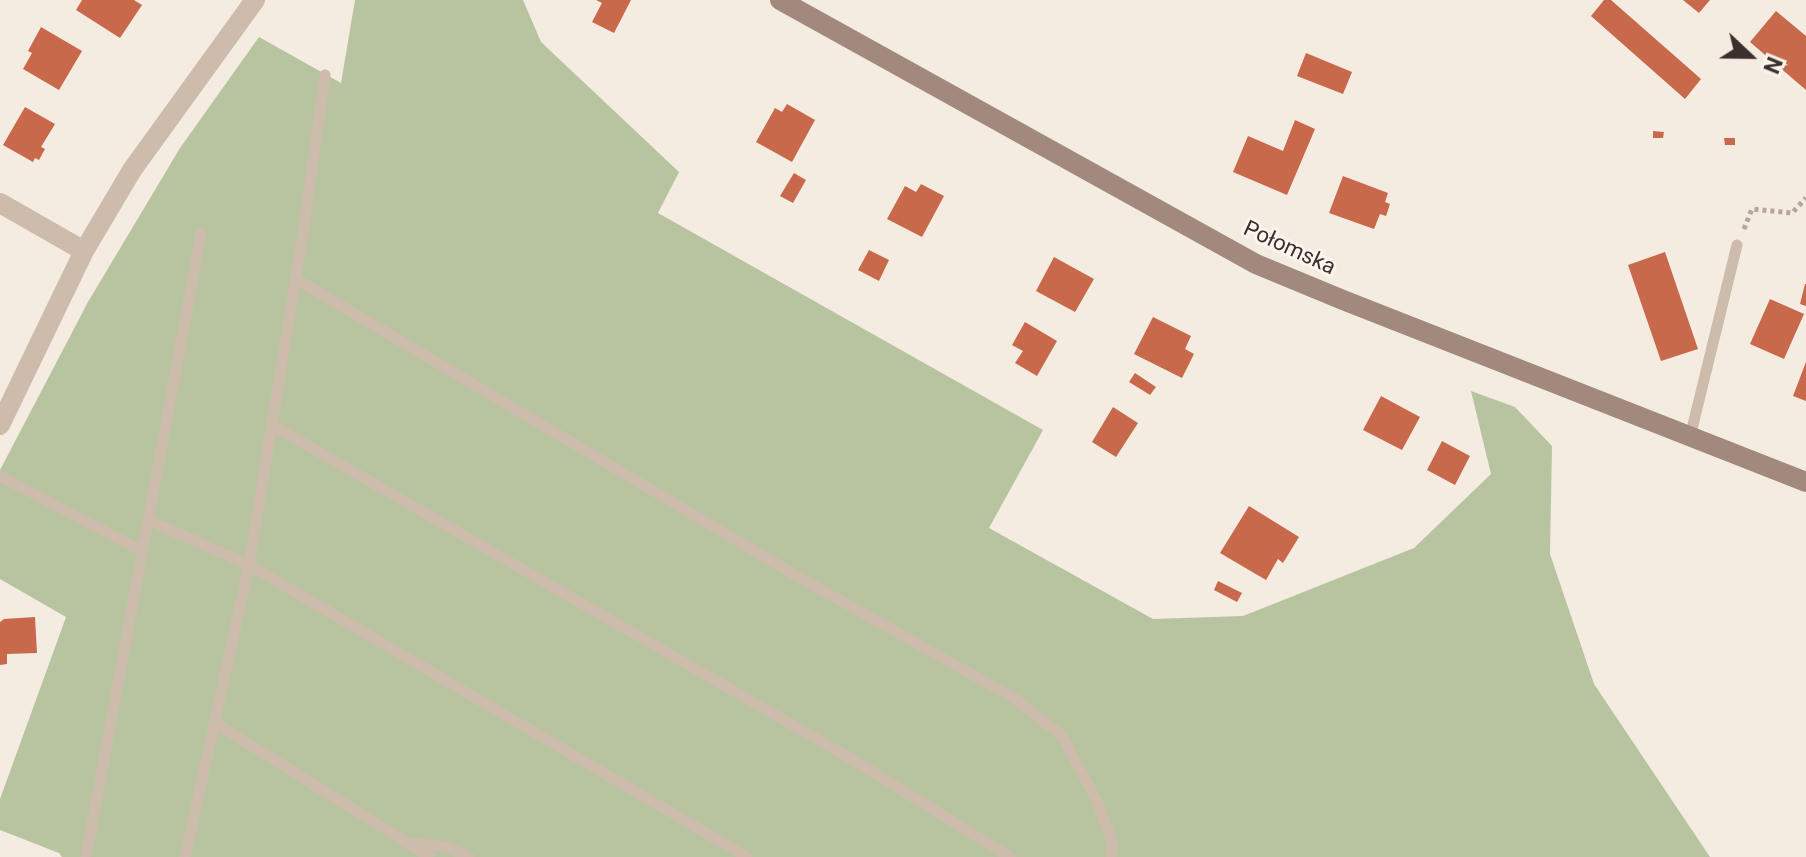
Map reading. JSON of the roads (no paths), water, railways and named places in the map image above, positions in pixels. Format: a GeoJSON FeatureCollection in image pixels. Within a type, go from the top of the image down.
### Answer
{"type":"FeatureCollection","features":[{"type":"Feature","properties":{"kind":"street","name":"Połomska"},"geometry":{"type":"LineString","coordinates":[[780,0],[1256,264],[1806,482]]}},
{"type":"Feature","properties":{"kind":"street"},"geometry":{"type":"LineString","coordinates":[[0,425],[84,251],[132,170],[246,3]]}},
{"type":"Feature","properties":{"kind":"street"},"geometry":{"type":"LineString","coordinates":[[0,203],[84,251]]}},
{"type":"Feature","properties":{"kind":"lane"},"geometry":{"type":"LineString","coordinates":[[185,857],[249,565],[296,279],[325,75]]}},
{"type":"Feature","properties":{"kind":"lane"},"geometry":{"type":"LineString","coordinates":[[86,857],[201,234]]}},
{"type":"Feature","properties":{"kind":"lane"},"geometry":{"type":"LineString","coordinates":[[1690,437],[1737,245]]}},
{"type":"Feature","properties":{"kind":"lane"},"geometry":{"type":"LineString","coordinates":[[296,279],[795,575],[1014,698],[1062,736],[1097,801],[1112,842],[1111,857]]}},
{"type":"Feature","properties":{"kind":"lane"},"geometry":{"type":"LineString","coordinates":[[272,425],[850,758],[1010,857]]}},
{"type":"Feature","properties":{"kind":"lane"},"geometry":{"type":"LineString","coordinates":[[0,476],[142,551]]}},
{"type":"Feature","properties":{"kind":"lane"},"geometry":{"type":"LineString","coordinates":[[148,520],[249,565],[747,857]]}},
{"type":"Feature","properties":{"kind":"lane"},"geometry":{"type":"LineString","coordinates":[[215,723],[430,857]]}},
{"type":"Feature","properties":{"kind":"lane"},"geometry":{"type":"LineString","coordinates":[[407,842],[448,847],[469,857]]}}]}
